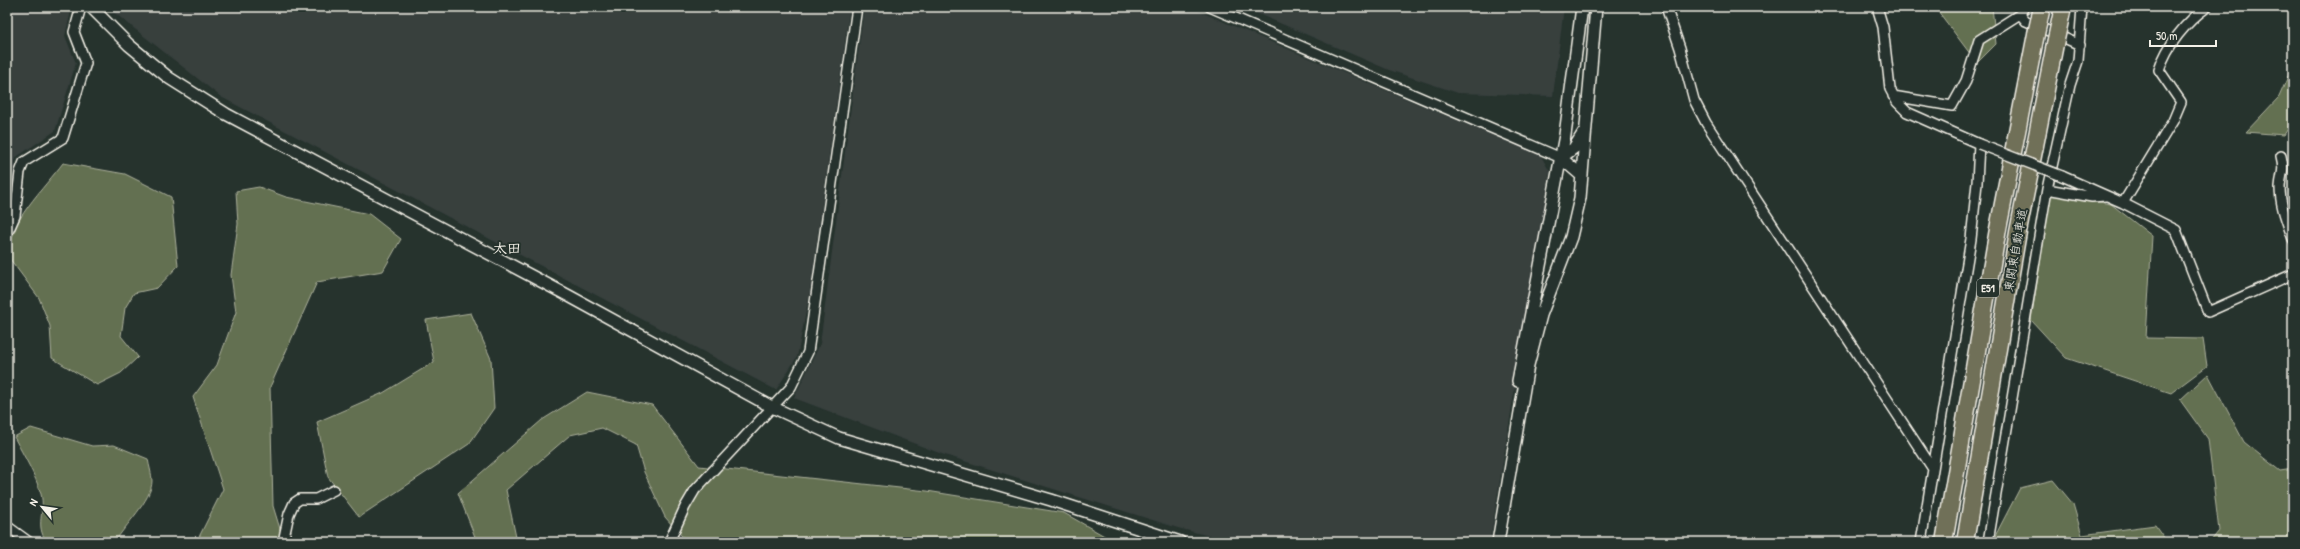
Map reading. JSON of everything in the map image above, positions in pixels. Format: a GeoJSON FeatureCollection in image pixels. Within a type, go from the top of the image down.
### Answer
{"type":"FeatureCollection","features":[{"type":"Feature","properties":{"kind":"highway","name":"東関東自動車道"},"geometry":{"type":"LineString","coordinates":[[1944,542],[1999,222],[2042,7]]}},
{"type":"Feature","properties":{"kind":"highway","name":"東関東自動車道"},"geometry":{"type":"LineString","coordinates":[[1965,542],[2018,232],[2063,7]]}},
{"type":"Feature","properties":{"kind":"street"},"geometry":{"type":"LineString","coordinates":[[7,234],[15,216],[20,172],[24,162],[63,138],[86,63],[74,32],[81,7]]}},
{"type":"Feature","properties":{"kind":"street"},"geometry":{"type":"LineString","coordinates":[[91,7],[129,45],[170,78],[226,114],[772,407],[839,438],[1051,500],[1180,542]]}},
{"type":"Feature","properties":{"kind":"street"},"geometry":{"type":"LineString","coordinates":[[669,542],[684,507],[695,490],[790,387],[803,366],[811,338],[857,7]]}},
{"type":"Feature","properties":{"kind":"street"},"geometry":{"type":"LineString","coordinates":[[1210,7],[1561,158],[1582,176]]}},
{"type":"Feature","properties":{"kind":"street"},"geometry":{"type":"LineString","coordinates":[[1512,453],[1511,431],[1520,366],[1561,158],[1582,7]]}},
{"type":"Feature","properties":{"kind":"street"},"geometry":{"type":"LineString","coordinates":[[1498,542],[1528,365],[1546,297],[1571,237],[1580,198],[1596,7]]}},
{"type":"Feature","properties":{"kind":"street"},"geometry":{"type":"LineString","coordinates":[[1666,7],[1680,48],[1694,100],[1706,123],[1933,469]]}},
{"type":"Feature","properties":{"kind":"street"},"geometry":{"type":"LineString","coordinates":[[1877,7],[1883,27],[1890,89],[1893,96],[1907,112],[1979,144],[2062,176],[2123,203],[2176,230],[2208,312],[2293,274]]}},
{"type":"Feature","properties":{"kind":"street"},"geometry":{"type":"LineString","coordinates":[[1988,542],[2047,189],[2070,85],[2078,61],[2082,7]]}},
{"type":"Feature","properties":{"kind":"street"},"geometry":{"type":"LineString","coordinates":[[2123,203],[2173,121],[2181,102],[2159,70],[2163,57],[2191,19],[2207,7]]}},
{"type":"Feature","properties":{"kind":"street"},"geometry":{"type":"LineString","coordinates":[[1893,96],[1952,106],[1966,81],[1979,40],[2022,11],[2026,21],[2080,45]]}},
{"type":"Feature","properties":{"kind":"street"},"geometry":{"type":"LineString","coordinates":[[1561,158],[1574,148],[1586,130]]}},
{"type":"Feature","properties":{"kind":"street"},"geometry":{"type":"LineString","coordinates":[[1921,542],[1971,239],[1978,183],[1979,144]]}},
{"type":"Feature","properties":{"kind":"street"},"geometry":{"type":"LineString","coordinates":[[2281,156],[2284,169],[2280,186],[2282,210],[2293,239]]}},
{"type":"Feature","properties":{"kind":"street"},"geometry":{"type":"LineString","coordinates":[[2047,189],[2092,198],[2106,196]]}},
{"type":"Feature","properties":{"kind":"street"},"geometry":{"type":"LineString","coordinates":[[283,542],[289,514],[294,503],[300,499],[316,499],[334,490]]}},
{"type":"Feature","properties":{"kind":"street"},"geometry":{"type":"LineString","coordinates":[[7,526],[29,542]]}},
{"type":"Feature","properties":{"kind":"shaded area"},"geometry":{"type":"Polygon","coordinates":[[[7,7],[72,7],[65,36],[76,63],[55,131],[15,158],[7,215],[7,7]]]}},
{"type":"Feature","properties":{"kind":"shaded area"},"geometry":{"type":"Polygon","coordinates":[[[107,7],[850,7],[810,292],[797,357],[776,390],[221,97],[107,7]]]}},
{"type":"Feature","properties":{"kind":"shaded area"},"geometry":{"type":"Polygon","coordinates":[[[864,7],[1189,7],[1541,156],[1550,172],[1490,542],[1233,542],[1178,528],[942,454],[794,398],[820,344],[864,7]]]}},
{"type":"Feature","properties":{"kind":"shaded area"},"geometry":{"type":"Polygon","coordinates":[[[1242,7],[1564,7],[1553,96],[1458,93],[1389,70],[1242,7]]]}},
{"type":"Feature","properties":{"kind":"green space"},"geometry":{"type":"Polygon","coordinates":[[[1935,7],[1992,7],[1996,44],[1977,63],[1935,7]]]}},
{"type":"Feature","properties":{"kind":"green space"},"geometry":{"type":"Polygon","coordinates":[[[2293,65],[2293,120],[2284,135],[2246,132],[2279,97],[2293,65]]]}},
{"type":"Feature","properties":{"kind":"green space"},"geometry":{"type":"Polygon","coordinates":[[[63,163],[125,174],[171,197],[178,266],[157,288],[134,293],[125,308],[121,336],[138,357],[121,373],[97,385],[52,358],[50,326],[39,298],[7,255],[13,231],[20,219],[37,194],[63,163]]]}},
{"type":"Feature","properties":{"kind":"green space"},"geometry":{"type":"Polygon","coordinates":[[[259,187],[286,197],[369,214],[401,239],[383,271],[317,282],[270,387],[273,506],[284,542],[189,542],[199,537],[223,489],[193,397],[217,365],[236,312],[231,275],[238,224],[236,191],[259,187]]]}},
{"type":"Feature","properties":{"kind":"green space"},"geometry":{"type":"Polygon","coordinates":[[[2051,194],[2111,204],[2152,236],[2146,338],[2203,339],[2207,366],[2171,393],[2066,358],[2031,320],[2051,194]]]}},
{"type":"Feature","properties":{"kind":"green space"},"geometry":{"type":"Polygon","coordinates":[[[471,313],[491,359],[494,408],[469,444],[359,517],[328,477],[317,422],[383,393],[434,362],[426,320],[471,313]]]}},
{"type":"Feature","properties":{"kind":"green space"},"geometry":{"type":"Polygon","coordinates":[[[2208,374],[2244,442],[2280,471],[2293,469],[2293,500],[2289,502],[2293,522],[2293,542],[2210,542],[2219,531],[2208,439],[2180,400],[2208,374]]]}},
{"type":"Feature","properties":{"kind":"green space"},"geometry":{"type":"Polygon","coordinates":[[[587,392],[652,405],[699,466],[927,491],[1064,513],[1115,542],[687,542],[665,517],[644,472],[636,445],[602,428],[570,435],[506,490],[517,542],[477,542],[458,493],[542,420],[587,392]]]}},
{"type":"Feature","properties":{"kind":"green space"},"geometry":{"type":"Polygon","coordinates":[[[31,428],[92,446],[114,445],[148,459],[152,478],[151,488],[137,513],[115,542],[47,542],[41,530],[42,501],[39,487],[14,437],[31,428]]]}},
{"type":"Feature","properties":{"kind":"green space"},"geometry":{"type":"Polygon","coordinates":[[[2053,480],[2073,504],[2082,535],[2155,525],[2167,542],[1992,542],[2020,488],[2053,480]]]}},
{"type":"Feature","properties":{"kind":"district","name":"太田"},"geometry":{"type":"Point","coordinates":[507,247]}}]}
